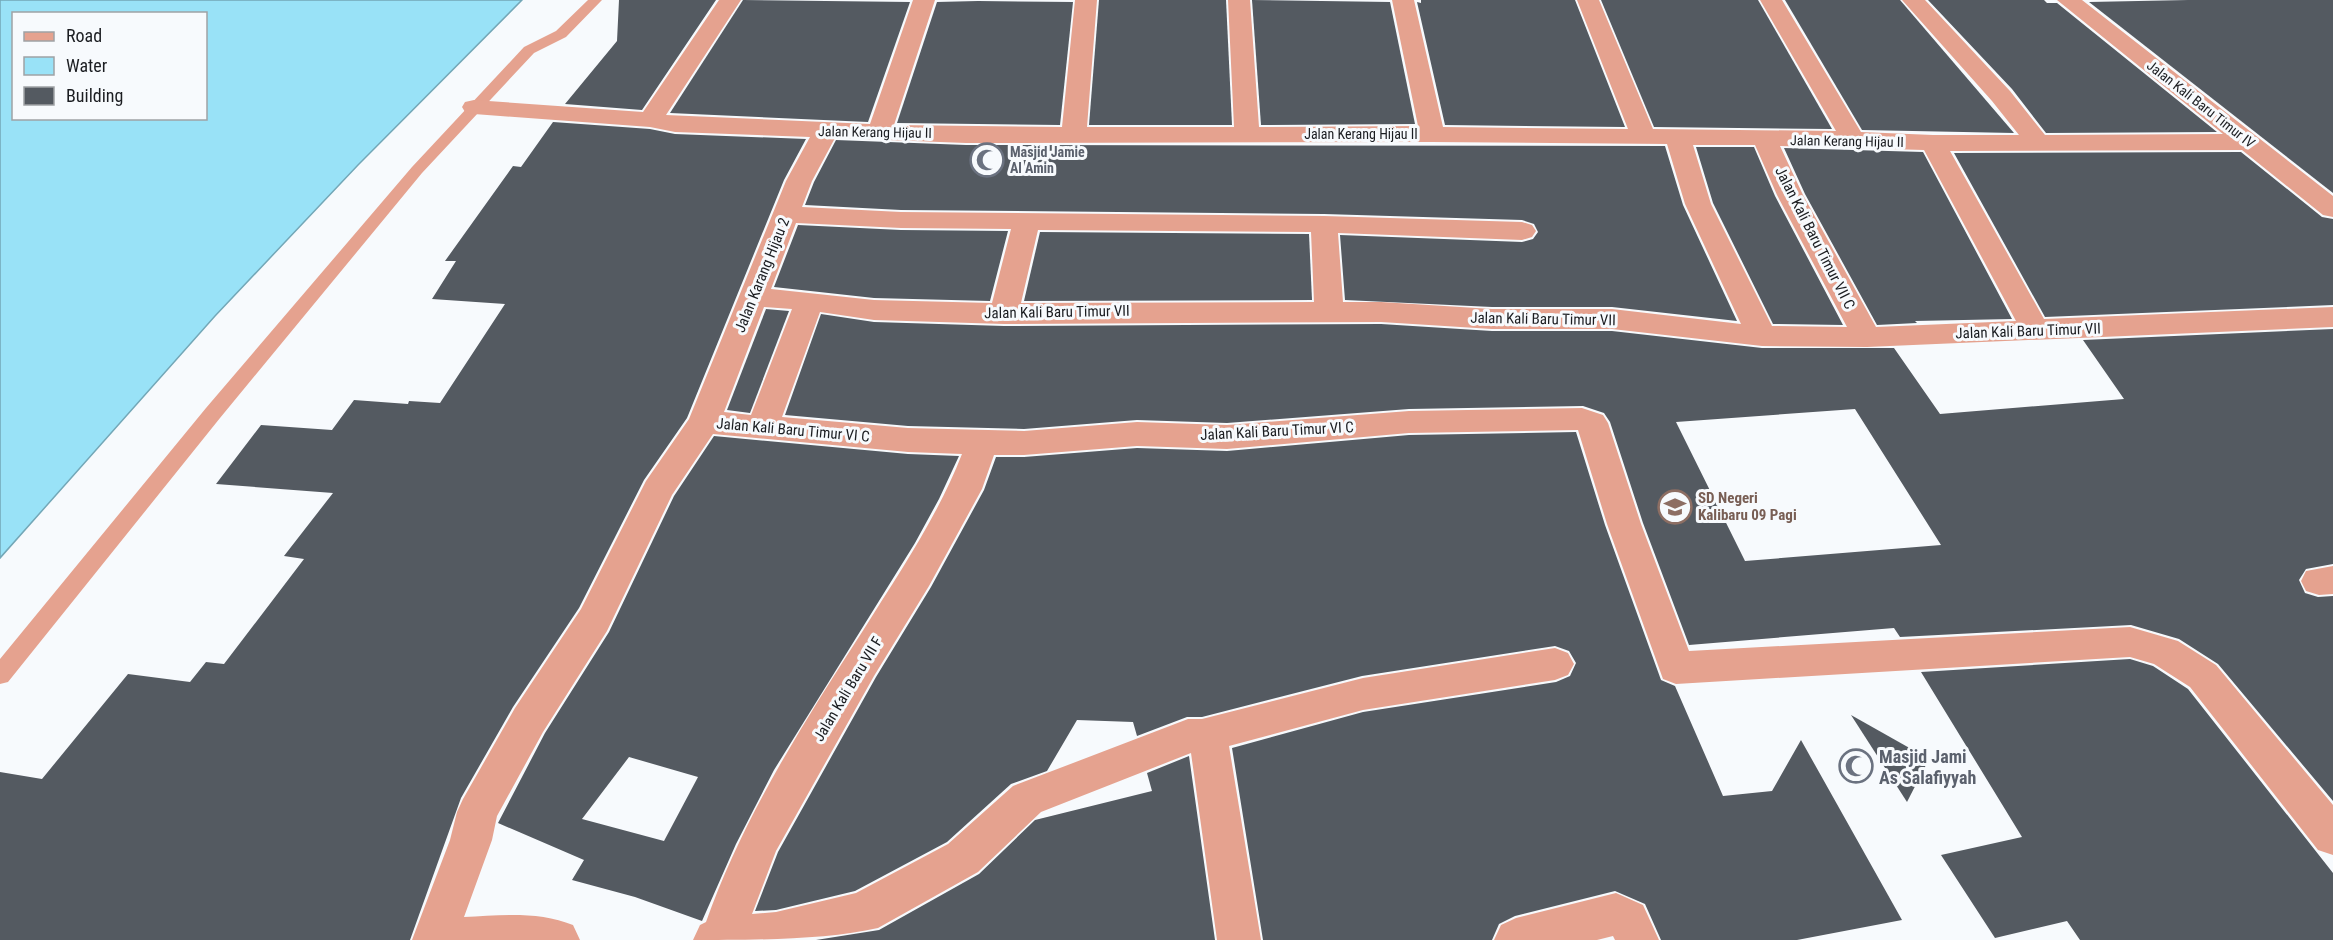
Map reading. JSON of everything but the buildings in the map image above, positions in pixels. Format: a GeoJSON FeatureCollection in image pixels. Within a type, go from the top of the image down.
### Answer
{"type":"FeatureCollection","features":[{"type":"Feature","properties":{"kind":"street"},"geometry":{"type":"LineString","coordinates":[[650,120],[730,0]]}},
{"type":"Feature","properties":{"kind":"street"},"geometry":{"type":"LineString","coordinates":[[880,130],[924,0]]}},
{"type":"Feature","properties":{"kind":"street"},"geometry":{"type":"LineString","coordinates":[[1074,135],[1086,0]]}},
{"type":"Feature","properties":{"kind":"street"},"geometry":{"type":"LineString","coordinates":[[1239,0],[1247,134]]}},
{"type":"Feature","properties":{"kind":"street"},"geometry":{"type":"LineString","coordinates":[[1402,0],[1432,134]]}},
{"type":"Feature","properties":{"kind":"street"},"geometry":{"type":"LineString","coordinates":[[1588,0],[1644,137]]}},
{"type":"Feature","properties":{"kind":"street"},"geometry":{"type":"LineString","coordinates":[[1771,0],[1853,140]]}},
{"type":"Feature","properties":{"kind":"street"},"geometry":{"type":"LineString","coordinates":[[1913,0],[2001,96],[2038,143]]}},
{"type":"Feature","properties":{"kind":"street","name":"Jalan Kali Baru Timur IV"},"geometry":{"type":"LineString","coordinates":[[2068,0],[2330,206]]}},
{"type":"Feature","properties":{"kind":"street","name":"Jalan Kerang Hijau II"},"geometry":{"type":"LineString","coordinates":[[474,107],[650,120],[675,124],[966,135],[1432,134],[1933,143],[2249,141]]}},
{"type":"Feature","properties":{"kind":"street","name":"Jalan Karang Hijau 2"},"geometry":{"type":"LineString","coordinates":[[434,940],[471,840],[477,812],[529,720],[594,620],[658,490],[704,422],[798,181],[826,131]]}},
{"type":"Feature","properties":{"kind":"street"},"geometry":{"type":"LineString","coordinates":[[1678,137],[1698,204],[1762,336]]}},
{"type":"Feature","properties":{"kind":"street","name":"Jalan Kali Baru Timur VII C"},"geometry":{"type":"LineString","coordinates":[[1764,139],[1779,167],[1790,195],[1867,337]]}},
{"type":"Feature","properties":{"kind":"street"},"geometry":{"type":"LineString","coordinates":[[1933,143],[2036,331]]}},
{"type":"Feature","properties":{"kind":"street"},"geometry":{"type":"LineString","coordinates":[[786,214],[901,220],[1324,224],[1522,231]]}},
{"type":"Feature","properties":{"kind":"street"},"geometry":{"type":"LineString","coordinates":[[1004,314],[1014,265],[1027,221]]}},
{"type":"Feature","properties":{"kind":"street"},"geometry":{"type":"LineString","coordinates":[[1324,224],[1329,312]]}},
{"type":"Feature","properties":{"kind":"street","name":"Jalan Kali Baru Timur VII"},"geometry":{"type":"LineString","coordinates":[[753,297],[810,301],[874,310],[1004,314],[1104,311],[1381,312],[1492,319],[1612,319],[1762,336],[1867,337],[2333,317]]}},
{"type":"Feature","properties":{"kind":"street"},"geometry":{"type":"LineString","coordinates":[[762,427],[810,301]]}},
{"type":"Feature","properties":{"kind":"street","name":"Jalan Kali Baru Timur VI C"},"geometry":{"type":"LineString","coordinates":[[704,422],[908,440],[1024,443],[1137,435],[1227,437],[1409,422],[1588,420],[1592,423],[1624,524],[1676,668],[1933,651],[2130,642],[2165,652],[2203,676],[2333,836]]}},
{"type":"Feature","properties":{"kind":"street","name":"Jalan Kali Baru VII F"},"geometry":{"type":"LineString","coordinates":[[718,940],[761,838],[965,489],[982,443]]}},
{"type":"Feature","properties":{"kind":"street"},"geometry":{"type":"LineString","coordinates":[[718,940],[776,933],[863,913],[963,858],[1027,799],[1188,736],[1202,736],[1363,694],[1555,664]]}},
{"type":"Feature","properties":{"kind":"street"},"geometry":{"type":"LineString","coordinates":[[1202,736],[1211,750],[1239,940]]}},
{"type":"Feature","properties":{"kind":"street"},"geometry":{"type":"LineString","coordinates":[[1516,940],[1616,914],[1628,919],[1637,940]]}},
{"type":"Feature","properties":{"kind":"street"},"geometry":{"type":"LineString","coordinates":[[443,940],[500,936],[558,940]]}},
{"type":"Feature","properties":{"kind":"lane"},"geometry":{"type":"LineString","coordinates":[[0,675],[213,412],[417,170],[529,50],[561,34],[595,0]]}},
{"type":"Feature","properties":{"kind":"water"},"geometry":{"type":"Polygon","coordinates":[[[0,0],[522,0],[358,165],[215,316],[0,558],[0,0]]]}},
{"type":"Feature","properties":{"kind":"place","name":"Masjid Jamie Al Amin"},"geometry":{"type":"Point","coordinates":[987,160]}},
{"type":"Feature","properties":{"kind":"place","name":"SD Negeri Kalibaru 09 Pagi"},"geometry":{"type":"Point","coordinates":[1675,507]}},
{"type":"Feature","properties":{"kind":"place","name":"Masjid Jami As Salafiyyah"},"geometry":{"type":"Point","coordinates":[1856,766]}}]}
